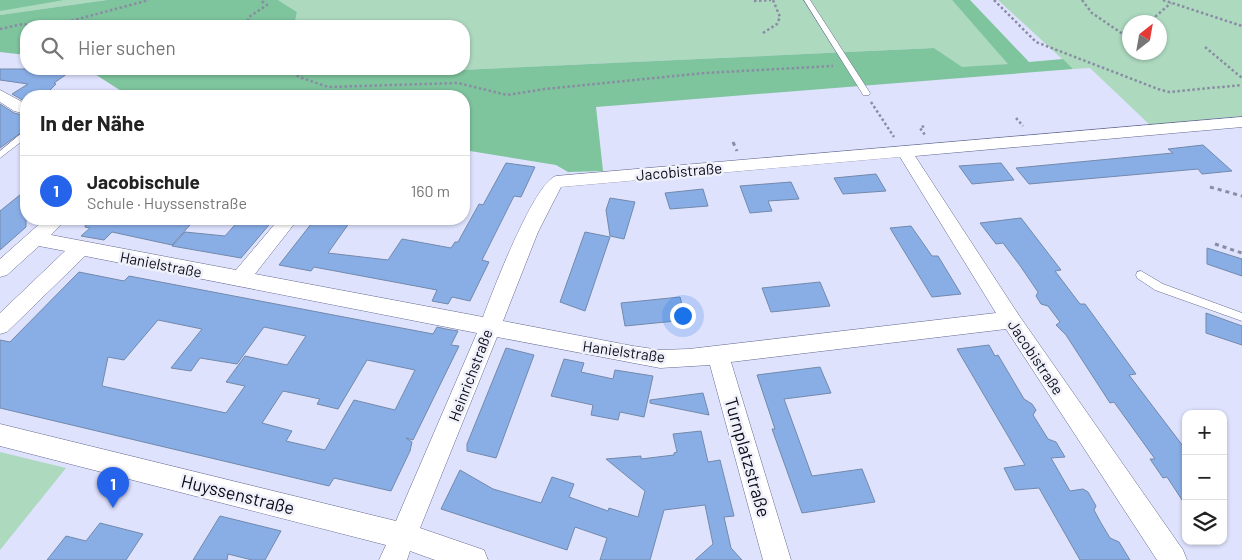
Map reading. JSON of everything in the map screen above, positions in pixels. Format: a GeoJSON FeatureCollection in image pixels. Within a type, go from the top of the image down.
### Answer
{"type":"FeatureCollection","features":[{"type":"Feature","properties":{"kind":"street"},"geometry":{"type":"LineString","coordinates":[[0,95],[20,108]]}},
{"type":"Feature","properties":{"kind":"street","name":"Jacobistraße"},"geometry":{"type":"LineString","coordinates":[[548,190],[551,185],[560,181],[1242,122]]}},
{"type":"Feature","properties":{"kind":"street","name":"Jacobistraße"},"geometry":{"type":"LineString","coordinates":[[904,151],[1011,320],[1172,560]]}},
{"type":"Feature","properties":{"kind":"street","name":"Heinrichstraße"},"geometry":{"type":"LineString","coordinates":[[393,560],[483,348],[488,327],[548,190]]}},
{"type":"Feature","properties":{"kind":"street"},"geometry":{"type":"LineString","coordinates":[[1,267],[50,225]]}},
{"type":"Feature","properties":{"kind":"street"},"geometry":{"type":"LineString","coordinates":[[240,279],[284,225]]}},
{"type":"Feature","properties":{"kind":"street","name":"Hanielstraße"},"geometry":{"type":"LineString","coordinates":[[35,238],[660,359],[1011,320]]}},
{"type":"Feature","properties":{"kind":"street"},"geometry":{"type":"LineString","coordinates":[[0,326],[82,248]]}},
{"type":"Feature","properties":{"kind":"street","name":"Turnplatzstraße"},"geometry":{"type":"LineString","coordinates":[[718,354],[777,560]]}},
{"type":"Feature","properties":{"kind":"street","name":"Huyssenstraße"},"geometry":{"type":"LineString","coordinates":[[0,434],[404,536],[474,560]]}},
{"type":"Feature","properties":{"kind":"lane"},"geometry":{"type":"LineString","coordinates":[[807,0],[866,93]]}},
{"type":"Feature","properties":{"kind":"lane"},"geometry":{"type":"LineString","coordinates":[[0,155],[20,139]]}},
{"type":"Feature","properties":{"kind":"lane"},"geometry":{"type":"LineString","coordinates":[[1142,275],[1159,287],[1242,317]]}},
{"type":"Feature","properties":{"kind":"path"},"geometry":{"type":"LineString","coordinates":[[74,20],[149,0]]}},
{"type":"Feature","properties":{"kind":"path"},"geometry":{"type":"LineString","coordinates":[[248,20],[249,17],[267,5],[260,0]]}},
{"type":"Feature","properties":{"kind":"path"},"geometry":{"type":"LineString","coordinates":[[754,1],[772,0],[780,17],[777,24],[763,33]]}},
{"type":"Feature","properties":{"kind":"path"},"geometry":{"type":"LineString","coordinates":[[994,0],[1036,42],[1146,86],[1170,92],[1242,85]]}},
{"type":"Feature","properties":{"kind":"path"},"geometry":{"type":"LineString","coordinates":[[1082,0],[1092,13],[1122,34]]}},
{"type":"Feature","properties":{"kind":"path"},"geometry":{"type":"LineString","coordinates":[[1163,0],[1242,27]]}},
{"type":"Feature","properties":{"kind":"path"},"geometry":{"type":"LineString","coordinates":[[1157,15],[1171,2]]}},
{"type":"Feature","properties":{"kind":"path"},"geometry":{"type":"LineString","coordinates":[[0,29],[20,25]]}},
{"type":"Feature","properties":{"kind":"path"},"geometry":{"type":"LineString","coordinates":[[1205,47],[1242,78]]}},
{"type":"Feature","properties":{"kind":"path"},"geometry":{"type":"LineString","coordinates":[[296,75],[328,87],[458,83],[507,96],[544,89],[705,73],[847,65]]}},
{"type":"Feature","properties":{"kind":"path"},"geometry":{"type":"LineString","coordinates":[[866,93],[904,151]]}},
{"type":"Feature","properties":{"kind":"path"},"geometry":{"type":"LineString","coordinates":[[1210,187],[1242,196]]}},
{"type":"Feature","properties":{"kind":"path"},"geometry":{"type":"LineString","coordinates":[[1215,244],[1242,252]]}},
{"type":"Feature","properties":{"kind":"green space"},"geometry":{"type":"Polygon","coordinates":[[[0,0],[107,0],[0,15],[0,0]]]}},
{"type":"Feature","properties":{"kind":"green space"},"geometry":{"type":"Polygon","coordinates":[[[0,0],[64,0],[0,11],[0,0]]]}},
{"type":"Feature","properties":{"kind":"green space"},"geometry":{"type":"Polygon","coordinates":[[[107,0],[278,0],[297,12],[295,20],[20,20],[20,54],[0,52],[0,15],[107,0]]]}},
{"type":"Feature","properties":{"kind":"green space"},"geometry":{"type":"Polygon","coordinates":[[[278,0],[952,0],[1009,64],[962,68],[934,48],[470,70],[470,20],[295,20],[297,12],[278,0]]]}},
{"type":"Feature","properties":{"kind":"green space"},"geometry":{"type":"Polygon","coordinates":[[[952,0],[970,0],[1029,62],[1063,59],[1073,69],[596,107],[603,171],[568,172],[556,165],[470,151],[470,90],[120,90],[96,75],[470,75],[470,70],[934,48],[962,67],[1008,64],[952,0]]]}},
{"type":"Feature","properties":{"kind":"green space"},"geometry":{"type":"Polygon","coordinates":[[[998,0],[1242,0],[1242,116],[1150,125],[1090,68],[1073,69],[998,0]]]}},
{"type":"Feature","properties":{"kind":"green space"},"geometry":{"type":"Polygon","coordinates":[[[0,452],[66,468],[0,550],[0,452]]]}},
{"type":"Feature","properties":{"kind":"building"},"geometry":{"type":"Polygon","coordinates":[[[0,69],[20,69],[20,75],[65,75],[54,83],[56,84],[50,90],[20,90],[20,99],[12,94],[28,84],[0,80],[0,69]]]}},
{"type":"Feature","properties":{"kind":"building"},"geometry":{"type":"Polygon","coordinates":[[[0,104],[20,114],[20,133],[0,148],[0,104]]]}},
{"type":"Feature","properties":{"kind":"building"},"geometry":{"type":"Polygon","coordinates":[[[1203,145],[1232,171],[1202,174],[1198,169],[1029,184],[1016,168],[1173,153],[1168,149],[1203,145]]]}},
{"type":"Feature","properties":{"kind":"building"},"geometry":{"type":"Polygon","coordinates":[[[506,163],[535,167],[521,197],[514,196],[482,260],[489,262],[470,301],[452,297],[448,304],[432,301],[437,290],[314,267],[311,271],[279,265],[310,225],[348,225],[328,253],[388,260],[402,239],[451,248],[455,242],[458,242],[467,225],[470,225],[470,220],[479,204],[483,205],[506,163]]]}},
{"type":"Feature","properties":{"kind":"building"},"geometry":{"type":"Polygon","coordinates":[[[1001,163],[1014,180],[972,184],[959,166],[1001,163]]]}},
{"type":"Feature","properties":{"kind":"building"},"geometry":{"type":"Polygon","coordinates":[[[876,174],[886,191],[843,194],[834,178],[876,174]]]}},
{"type":"Feature","properties":{"kind":"building"},"geometry":{"type":"Polygon","coordinates":[[[791,182],[799,199],[768,201],[772,211],[750,213],[740,186],[791,182]]]}},
{"type":"Feature","properties":{"kind":"building"},"geometry":{"type":"Polygon","coordinates":[[[703,189],[708,206],[670,209],[665,193],[703,189]]]}},
{"type":"Feature","properties":{"kind":"building"},"geometry":{"type":"Polygon","coordinates":[[[20,195],[20,225],[26,225],[26,227],[0,250],[0,211],[20,195]]]}},
{"type":"Feature","properties":{"kind":"building"},"geometry":{"type":"Polygon","coordinates":[[[610,198],[635,202],[624,239],[610,236],[606,210],[610,198]]]}},
{"type":"Feature","properties":{"kind":"building"},"geometry":{"type":"Polygon","coordinates":[[[1021,218],[1061,270],[1055,271],[1080,304],[1085,304],[1136,374],[1129,375],[1182,445],[1182,500],[1167,477],[1163,478],[1150,459],[1155,459],[1114,402],[1110,403],[1066,335],[1056,325],[1060,322],[1048,306],[1041,304],[1036,296],[1038,292],[1021,267],[1003,243],[996,244],[980,223],[1021,218]]]}},
{"type":"Feature","properties":{"kind":"building"},"geometry":{"type":"Polygon","coordinates":[[[85,225],[190,225],[172,245],[112,232],[104,240],[81,236],[90,228],[85,227],[85,225]]]}},
{"type":"Feature","properties":{"kind":"building"},"geometry":{"type":"Polygon","coordinates":[[[235,225],[269,225],[241,258],[172,246],[185,232],[225,236],[235,225]]]}},
{"type":"Feature","properties":{"kind":"building"},"geometry":{"type":"Polygon","coordinates":[[[911,226],[932,256],[938,256],[961,294],[932,297],[890,228],[911,226]]]}},
{"type":"Feature","properties":{"kind":"building"},"geometry":{"type":"Polygon","coordinates":[[[585,232],[610,237],[585,311],[560,302],[585,232]]]}},
{"type":"Feature","properties":{"kind":"building"},"geometry":{"type":"Polygon","coordinates":[[[1207,248],[1242,259],[1242,276],[1207,264],[1207,248]]]}},
{"type":"Feature","properties":{"kind":"building"},"geometry":{"type":"Polygon","coordinates":[[[79,272],[124,281],[129,276],[433,334],[437,327],[458,331],[451,345],[459,346],[413,440],[406,438],[412,442],[410,451],[391,491],[334,478],[329,486],[0,408],[0,340],[10,342],[79,272]],[[158,320],[124,360],[108,357],[102,386],[226,413],[245,386],[226,382],[245,356],[287,365],[306,336],[264,327],[237,364],[200,358],[191,371],[171,368],[202,329],[158,320]],[[367,360],[338,409],[317,404],[320,399],[283,391],[262,423],[292,431],[286,441],[325,450],[354,400],[395,410],[415,370],[367,360]]]}},
{"type":"Feature","properties":{"kind":"building"},"geometry":{"type":"Polygon","coordinates":[[[820,282],[830,306],[771,312],[762,288],[820,282]]]}},
{"type":"Feature","properties":{"kind":"building"},"geometry":{"type":"Polygon","coordinates":[[[680,297],[686,320],[625,326],[621,303],[680,297]]]}},
{"type":"Feature","properties":{"kind":"building"},"geometry":{"type":"Polygon","coordinates":[[[1206,313],[1242,326],[1242,345],[1206,333],[1206,313]]]}},
{"type":"Feature","properties":{"kind":"building"},"geometry":{"type":"Polygon","coordinates":[[[989,345],[995,356],[998,355],[1024,399],[1032,404],[1036,410],[1033,415],[1048,439],[1056,442],[1065,457],[1051,458],[1070,491],[1083,489],[1088,492],[1096,506],[1094,510],[1110,538],[1119,542],[1130,560],[1080,560],[1039,488],[1015,490],[1004,468],[1025,465],[957,349],[989,345]]]}},
{"type":"Feature","properties":{"kind":"building"},"geometry":{"type":"Polygon","coordinates":[[[506,348],[534,355],[496,458],[467,451],[467,444],[506,348]]]}},
{"type":"Feature","properties":{"kind":"building"},"geometry":{"type":"Polygon","coordinates":[[[564,359],[584,363],[581,372],[613,379],[615,370],[653,376],[644,417],[620,412],[618,420],[591,415],[593,405],[551,396],[564,359]]]}},
{"type":"Feature","properties":{"kind":"building"},"geometry":{"type":"Polygon","coordinates":[[[820,367],[831,393],[784,399],[812,476],[862,469],[875,502],[802,513],[772,429],[775,429],[757,375],[820,367]]]}},
{"type":"Feature","properties":{"kind":"building"},"geometry":{"type":"Polygon","coordinates":[[[703,393],[709,415],[650,403],[650,400],[703,393]]]}},
{"type":"Feature","properties":{"kind":"building"},"geometry":{"type":"Polygon","coordinates":[[[701,431],[708,462],[720,460],[734,516],[724,517],[731,548],[742,560],[695,560],[713,544],[705,505],[664,510],[650,560],[600,560],[607,538],[575,527],[567,550],[441,509],[460,470],[493,489],[541,503],[552,477],[574,484],[569,497],[608,511],[609,508],[638,517],[645,491],[606,459],[641,456],[641,459],[674,455],[677,452],[673,434],[701,431]]]}},
{"type":"Feature","properties":{"kind":"building"},"geometry":{"type":"Polygon","coordinates":[[[220,516],[281,531],[265,560],[252,560],[228,554],[227,560],[193,560],[220,516]]]}},
{"type":"Feature","properties":{"kind":"building"},"geometry":{"type":"Polygon","coordinates":[[[100,523],[143,534],[126,560],[47,560],[66,536],[86,541],[100,523]]]}},
{"type":"Feature","properties":{"kind":"place","name":"Jacobischule"},"geometry":{"type":"Point","coordinates":[113,508]}}]}
